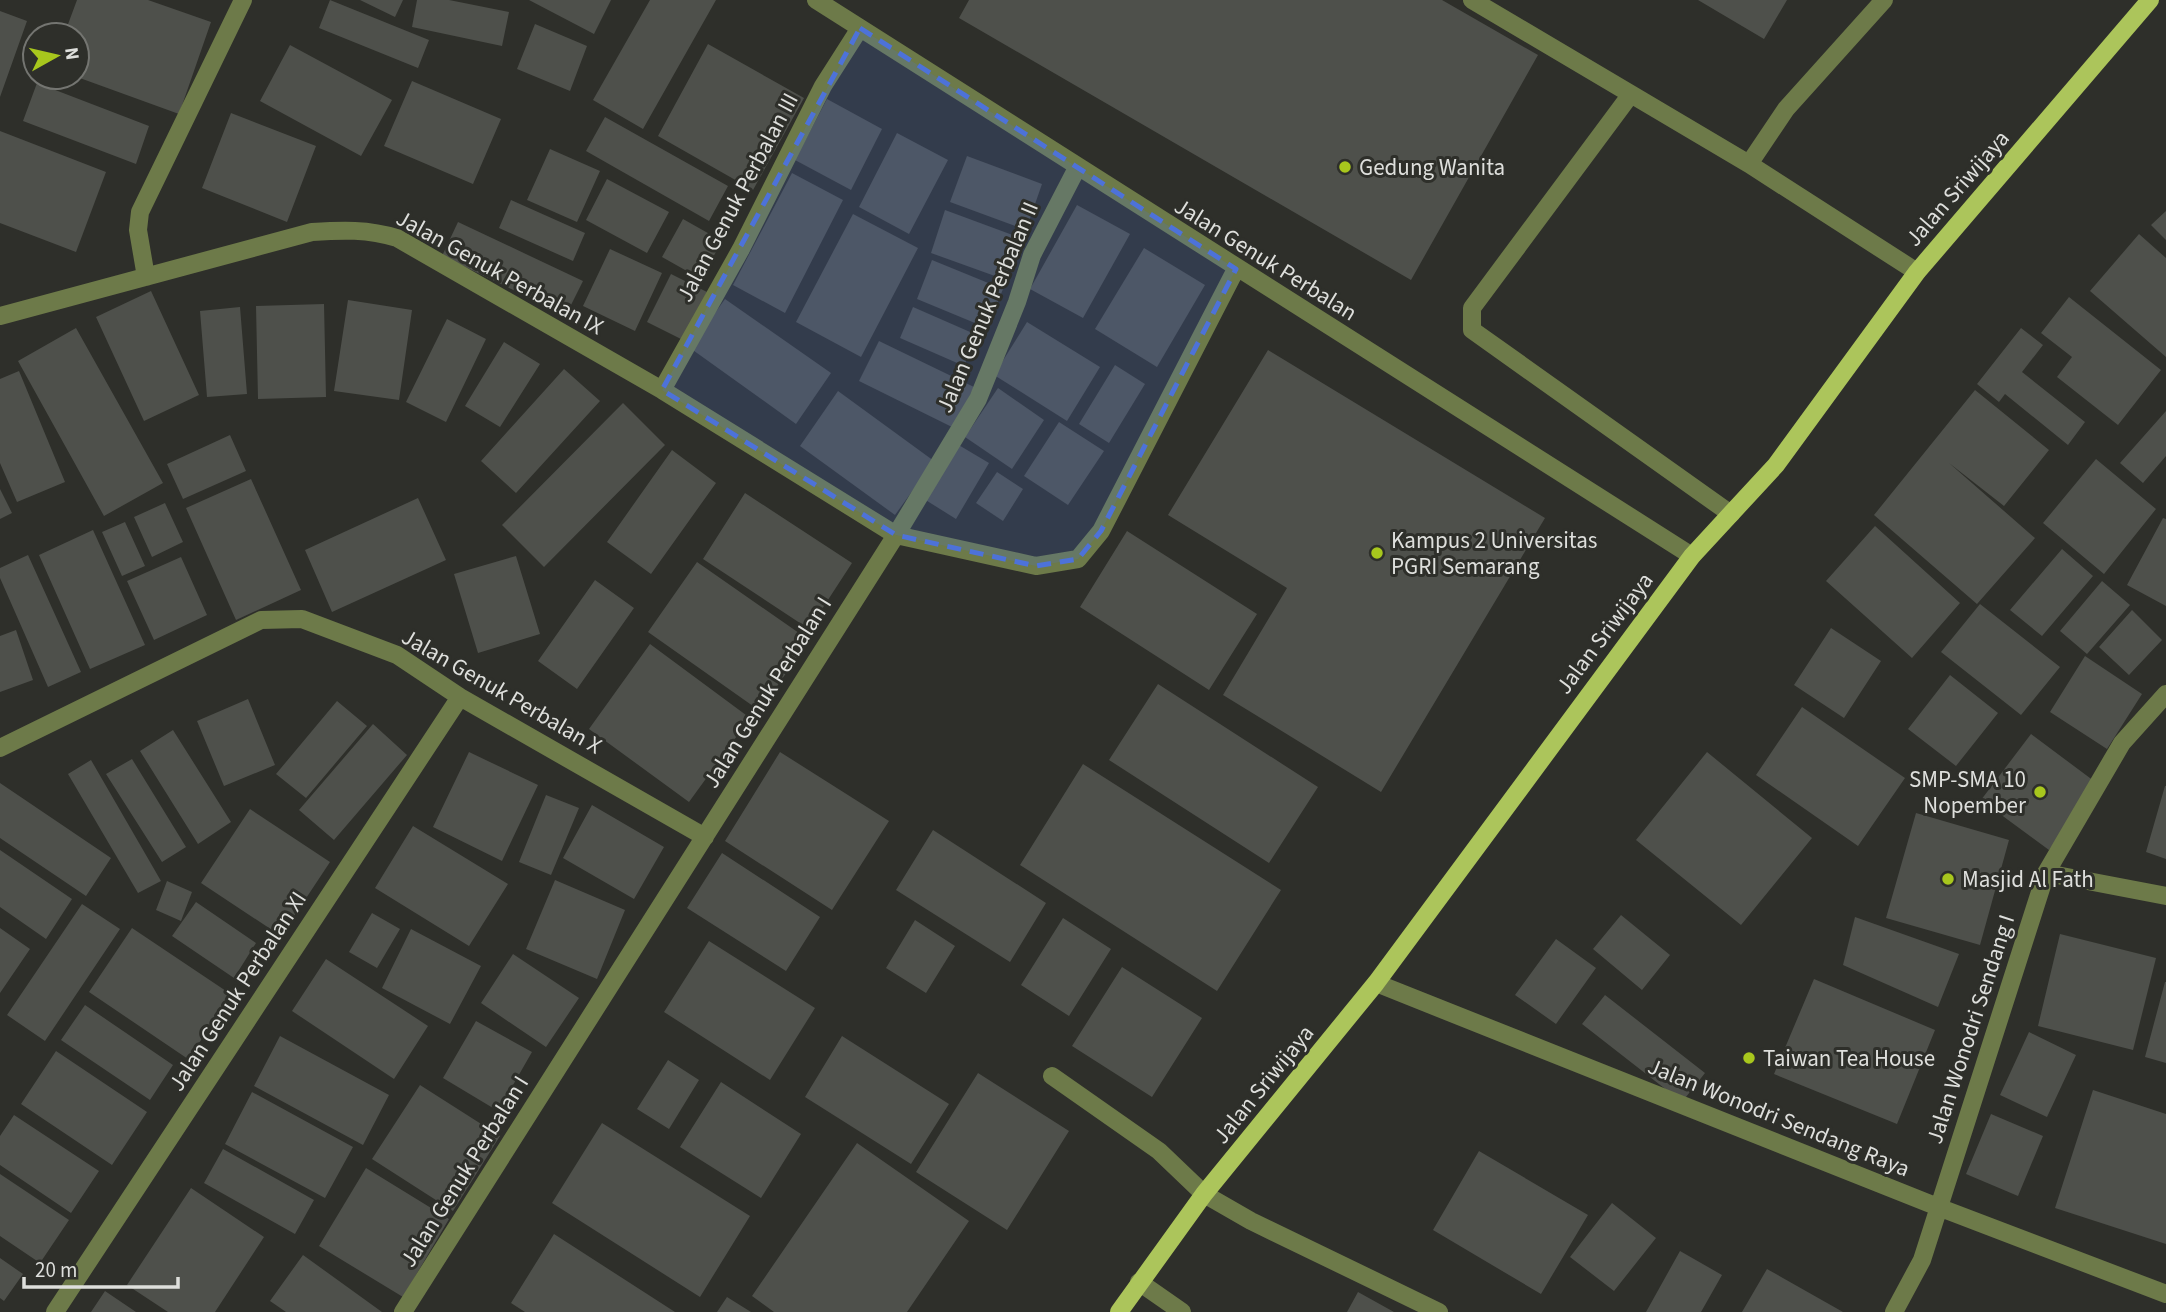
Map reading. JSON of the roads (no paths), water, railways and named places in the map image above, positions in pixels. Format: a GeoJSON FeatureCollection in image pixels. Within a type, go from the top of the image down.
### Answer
{"type":"FeatureCollection","features":[{"type":"Feature","properties":{"kind":"main road","name":"Jalan Sriwijaya"},"geometry":{"type":"LineString","coordinates":[[1118,1309],[1205,1194],[1376,983],[1692,556],[1776,465],[1917,272],[2150,0]]}},
{"type":"Feature","properties":{"kind":"street"},"geometry":{"type":"LineString","coordinates":[[144,270],[138,230],[140,212],[243,0]]}},
{"type":"Feature","properties":{"kind":"street","name":"Jalan Genuk Perbalan"},"geometry":{"type":"LineString","coordinates":[[816,0],[1692,556]]}},
{"type":"Feature","properties":{"kind":"street"},"geometry":{"type":"LineString","coordinates":[[1472,0],[1749,164],[1917,272]]}},
{"type":"Feature","properties":{"kind":"street"},"geometry":{"type":"LineString","coordinates":[[1749,164],[1786,109],[1884,0]]}},
{"type":"Feature","properties":{"kind":"street","name":"Jalan Genuk Perbalan III"},"geometry":{"type":"LineString","coordinates":[[662,390],[741,249],[817,97],[859,28]]}},
{"type":"Feature","properties":{"kind":"street"},"geometry":{"type":"LineString","coordinates":[[1631,94],[1472,308],[1472,330],[1731,514]]}},
{"type":"Feature","properties":{"kind":"street","name":"Jalan Genuk Perbalan II"},"geometry":{"type":"LineString","coordinates":[[896,535],[978,399],[1017,302],[1032,255],[1077,168]]}},
{"type":"Feature","properties":{"kind":"street","name":"Jalan Genuk Perbalan IX"},"geometry":{"type":"LineString","coordinates":[[0,316],[144,270],[312,232],[358,230],[379,233],[397,238],[662,390],[896,535]]}},
{"type":"Feature","properties":{"kind":"street"},"geometry":{"type":"LineString","coordinates":[[896,535],[1036,566],[1078,559],[1101,531],[1236,269]]}},
{"type":"Feature","properties":{"kind":"street","name":"Jalan Genuk Perbalan I"},"geometry":{"type":"LineString","coordinates":[[403,1312],[896,535]]}},
{"type":"Feature","properties":{"kind":"street","name":"Jalan Genuk Perbalan X"},"geometry":{"type":"LineString","coordinates":[[0,748],[261,620],[302,619],[397,655],[460,697],[705,837]]}},
{"type":"Feature","properties":{"kind":"street","name":"Jalan Wonodri Sendang I"},"geometry":{"type":"LineString","coordinates":[[1894,1312],[1922,1260],[2046,873],[2122,743],[2166,694]]}},
{"type":"Feature","properties":{"kind":"street","name":"Jalan Genuk Perbalan XI"},"geometry":{"type":"LineString","coordinates":[[55,1312],[460,697]]}},
{"type":"Feature","properties":{"kind":"street"},"geometry":{"type":"LineString","coordinates":[[2046,873],[2166,896]]}},
{"type":"Feature","properties":{"kind":"street","name":"Jalan Wonodri Sendang Raya"},"geometry":{"type":"LineString","coordinates":[[1376,983],[1938,1207],[2166,1294]]}},
{"type":"Feature","properties":{"kind":"street"},"geometry":{"type":"LineString","coordinates":[[1052,1076],[1159,1151],[1205,1194],[1251,1221],[1439,1312]]}},
{"type":"Feature","properties":{"kind":"street"},"geometry":{"type":"LineString","coordinates":[[1139,1282],[1182,1312]]}},
{"type":"Feature","properties":{"kind":"place","name":"Gedung Wanita"},"geometry":{"type":"Point","coordinates":[1345,167]}},
{"type":"Feature","properties":{"kind":"place","name":"Kampus 2 Universitas PGRI Semarang"},"geometry":{"type":"Point","coordinates":[1377,553]}},
{"type":"Feature","properties":{"kind":"place","name":"SMP-SMA 10 Nopember"},"geometry":{"type":"Point","coordinates":[2040,792]}},
{"type":"Feature","properties":{"kind":"place","name":"Masjid Al Fath"},"geometry":{"type":"Point","coordinates":[1948,879]}},
{"type":"Feature","properties":{"kind":"place","name":"Taiwan Tea House"},"geometry":{"type":"Point","coordinates":[1749,1058]}}]}
